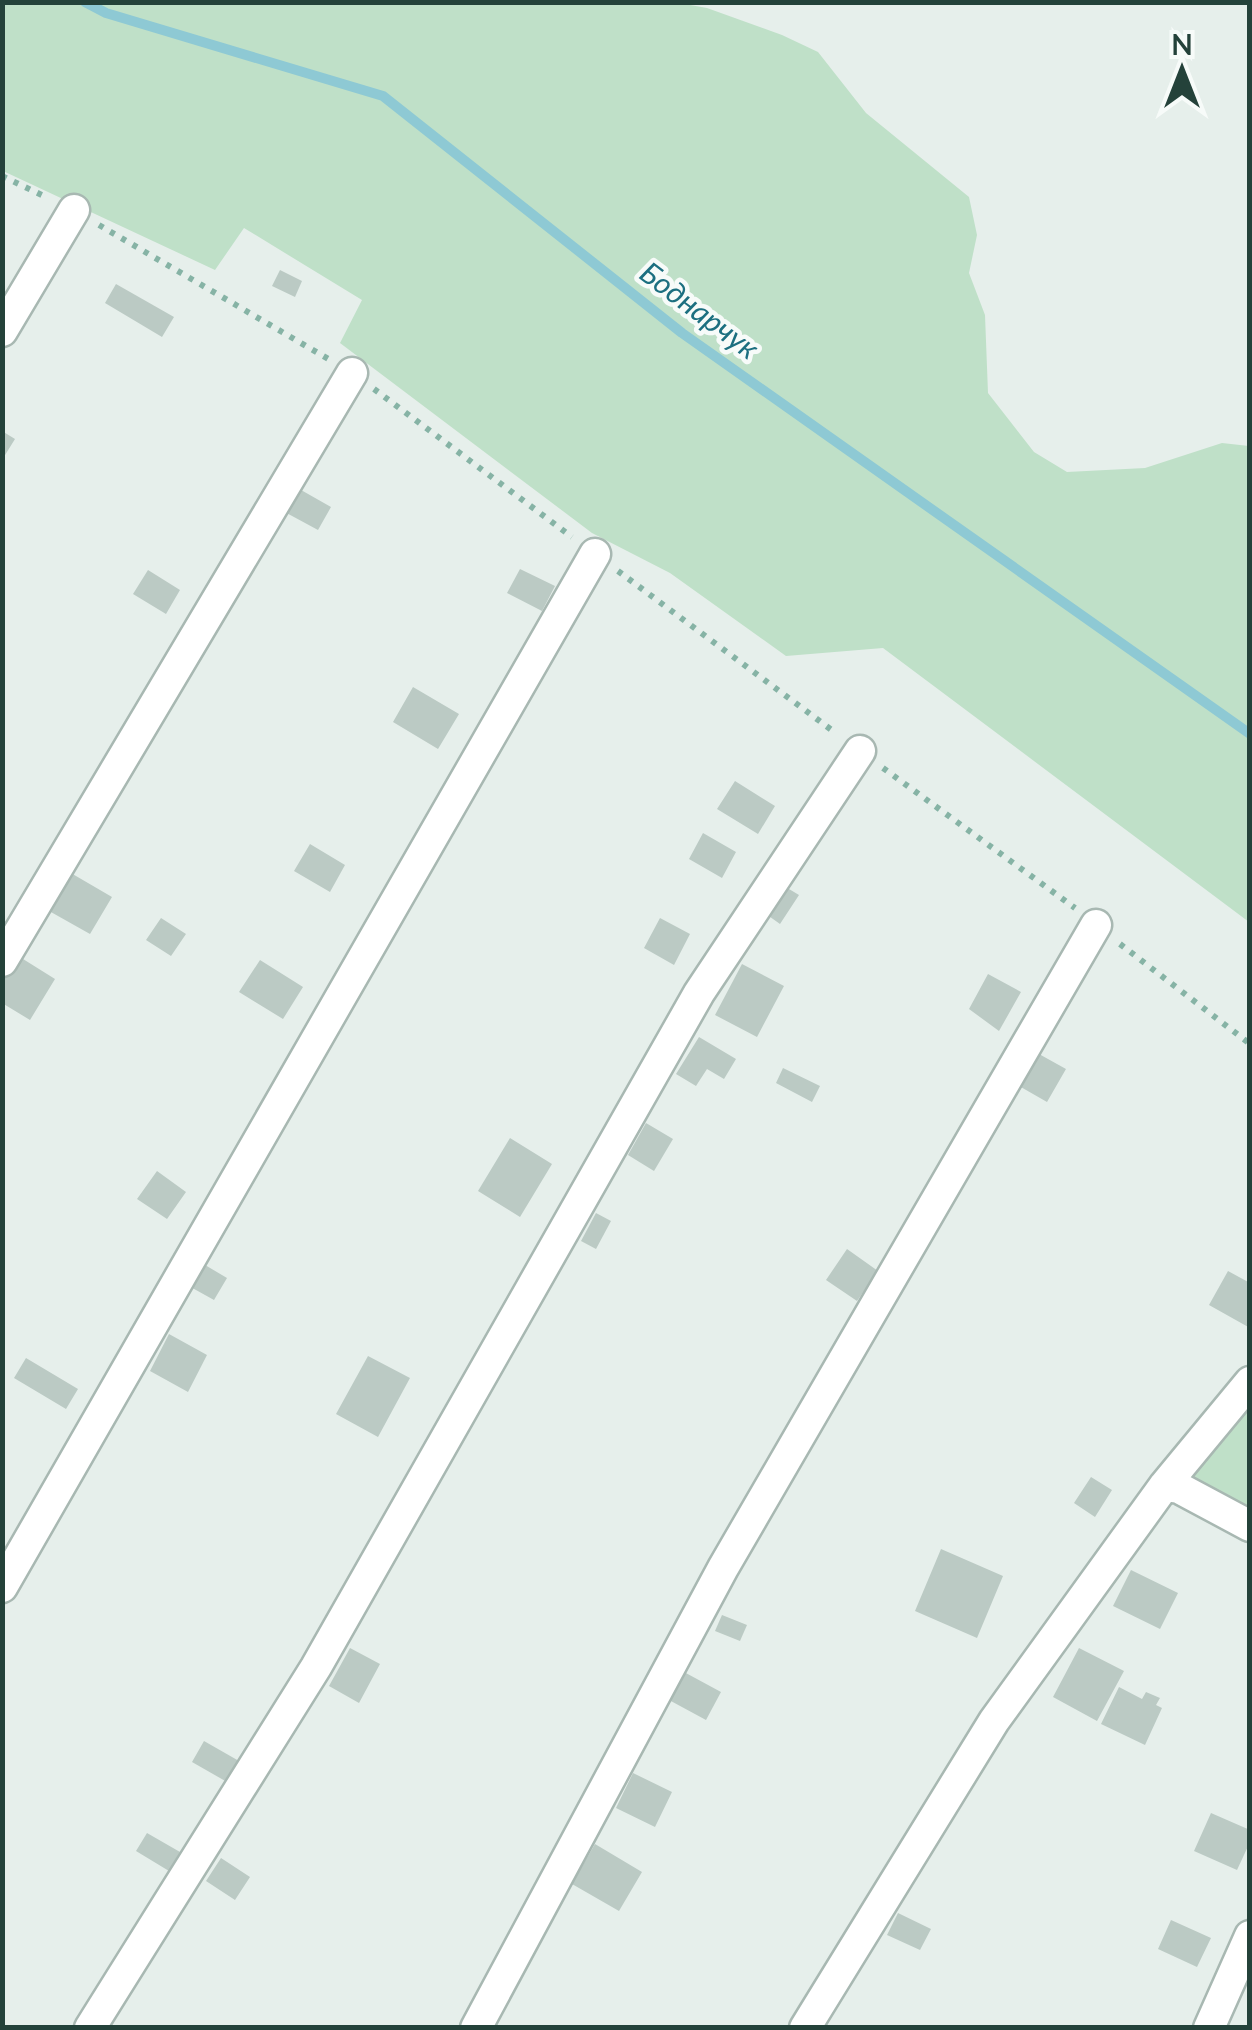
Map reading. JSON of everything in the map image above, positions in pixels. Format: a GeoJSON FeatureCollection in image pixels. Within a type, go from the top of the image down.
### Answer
{"type":"FeatureCollection","features":[{"type":"Feature","properties":{"kind":"street"},"geometry":{"type":"LineString","coordinates":[[2,331],[74,210]]}},
{"type":"Feature","properties":{"kind":"street"},"geometry":{"type":"LineString","coordinates":[[2,960],[352,372]]}},
{"type":"Feature","properties":{"kind":"street"},"geometry":{"type":"LineString","coordinates":[[2,1587],[595,554]]}},
{"type":"Feature","properties":{"kind":"street"},"geometry":{"type":"LineString","coordinates":[[90,2028],[316,1667],[699,993],[860,751]]}},
{"type":"Feature","properties":{"kind":"street"},"geometry":{"type":"LineString","coordinates":[[476,2028],[723,1568],[1096,925]]}},
{"type":"Feature","properties":{"kind":"street"},"geometry":{"type":"LineString","coordinates":[[805,2028],[994,1722],[1164,1486],[1250,1382]]}},
{"type":"Feature","properties":{"kind":"street"},"geometry":{"type":"LineString","coordinates":[[1164,1486],[1179,1488],[1250,1526]]}},
{"type":"Feature","properties":{"kind":"street"},"geometry":{"type":"LineString","coordinates":[[1209,2028],[1250,1936]]}},
{"type":"Feature","properties":{"kind":"path"},"geometry":{"type":"LineString","coordinates":[[2,176],[74,210],[352,372],[1096,925],[1250,1044]]}},
{"type":"Feature","properties":{"kind":"green space"},"geometry":{"type":"Polygon","coordinates":[[[3,3],[679,3],[707,8],[818,52],[866,113],[969,197],[977,235],[969,273],[985,315],[988,393],[1034,452],[1067,472],[1145,468],[1222,443],[1249,446],[1249,922],[883,648],[786,656],[670,573],[592,533],[340,343],[362,300],[244,228],[215,270],[3,171],[3,3]]]}},
{"type":"Feature","properties":{"kind":"green space"},"geometry":{"type":"Polygon","coordinates":[[[1249,1367],[1249,1519],[1163,1471],[1249,1367]]]}},
{"type":"Feature","properties":{"kind":"building"},"geometry":{"type":"Polygon","coordinates":[[[280,270],[302,281],[295,297],[272,286],[280,270]]]}},
{"type":"Feature","properties":{"kind":"building"},"geometry":{"type":"Polygon","coordinates":[[[116,284],[174,317],[162,337],[105,303],[116,284]]]}},
{"type":"Feature","properties":{"kind":"building"},"geometry":{"type":"Polygon","coordinates":[[[2,431],[15,439],[2,460],[2,431]]]}},
{"type":"Feature","properties":{"kind":"building"},"geometry":{"type":"Polygon","coordinates":[[[294,486],[331,507],[318,530],[281,510],[294,486]]]}},
{"type":"Feature","properties":{"kind":"building"},"geometry":{"type":"Polygon","coordinates":[[[520,569],[555,586],[542,611],[507,593],[520,569]]]}},
{"type":"Feature","properties":{"kind":"building"},"geometry":{"type":"Polygon","coordinates":[[[148,570],[180,590],[166,614],[133,594],[148,570]]]}},
{"type":"Feature","properties":{"kind":"building"},"geometry":{"type":"Polygon","coordinates":[[[413,687],[459,714],[438,749],[393,722],[413,687]]]}},
{"type":"Feature","properties":{"kind":"building"},"geometry":{"type":"Polygon","coordinates":[[[735,781],[775,806],[758,834],[717,809],[735,781]]]}},
{"type":"Feature","properties":{"kind":"building"},"geometry":{"type":"Polygon","coordinates":[[[703,833],[736,852],[722,878],[689,859],[703,833]]]}},
{"type":"Feature","properties":{"kind":"building"},"geometry":{"type":"Polygon","coordinates":[[[310,844],[345,865],[330,892],[294,871],[310,844]]]}},
{"type":"Feature","properties":{"kind":"building"},"geometry":{"type":"Polygon","coordinates":[[[64,869],[112,897],[90,934],[42,907],[64,869]]]}},
{"type":"Feature","properties":{"kind":"building"},"geometry":{"type":"Polygon","coordinates":[[[784,886],[799,895],[780,924],[766,914],[784,886]]]}},
{"type":"Feature","properties":{"kind":"building"},"geometry":{"type":"Polygon","coordinates":[[[161,918],[186,934],[171,956],[146,940],[161,918]]]}},
{"type":"Feature","properties":{"kind":"building"},"geometry":{"type":"Polygon","coordinates":[[[660,918],[690,934],[674,965],[644,948],[660,918]]]}},
{"type":"Feature","properties":{"kind":"building"},"geometry":{"type":"Polygon","coordinates":[[[15,954],[55,979],[30,1020],[2,1003],[2,975],[15,954]]]}},
{"type":"Feature","properties":{"kind":"building"},"geometry":{"type":"Polygon","coordinates":[[[260,960],[303,987],[283,1019],[239,992],[260,960]]]}},
{"type":"Feature","properties":{"kind":"building"},"geometry":{"type":"Polygon","coordinates":[[[742,964],[784,986],[757,1037],[715,1015],[742,964]]]}},
{"type":"Feature","properties":{"kind":"building"},"geometry":{"type":"Polygon","coordinates":[[[988,974],[1021,992],[999,1031],[969,1009],[988,974]]]}},
{"type":"Feature","properties":{"kind":"building"},"geometry":{"type":"Polygon","coordinates":[[[699,1037],[736,1059],[724,1079],[707,1069],[696,1086],[676,1074],[699,1037]]]}},
{"type":"Feature","properties":{"kind":"building"},"geometry":{"type":"Polygon","coordinates":[[[1030,1049],[1066,1069],[1047,1102],[1012,1082],[1030,1049]]]}},
{"type":"Feature","properties":{"kind":"building"},"geometry":{"type":"Polygon","coordinates":[[[783,1068],[820,1086],[812,1102],[776,1083],[783,1068]]]}},
{"type":"Feature","properties":{"kind":"building"},"geometry":{"type":"Polygon","coordinates":[[[646,1123],[673,1139],[654,1171],[628,1155],[646,1123]]]}},
{"type":"Feature","properties":{"kind":"building"},"geometry":{"type":"Polygon","coordinates":[[[510,1138],[552,1164],[520,1217],[478,1191],[510,1138]]]}},
{"type":"Feature","properties":{"kind":"building"},"geometry":{"type":"Polygon","coordinates":[[[157,1171],[186,1192],[167,1219],[137,1199],[157,1171]]]}},
{"type":"Feature","properties":{"kind":"building"},"geometry":{"type":"Polygon","coordinates":[[[596,1213],[611,1221],[596,1249],[581,1241],[596,1213]]]}},
{"type":"Feature","properties":{"kind":"building"},"geometry":{"type":"Polygon","coordinates":[[[847,1249],[878,1271],[857,1301],[826,1280],[847,1249]]]}},
{"type":"Feature","properties":{"kind":"building"},"geometry":{"type":"Polygon","coordinates":[[[200,1262],[227,1278],[214,1300],[187,1285],[200,1262]]]}},
{"type":"Feature","properties":{"kind":"building"},"geometry":{"type":"Polygon","coordinates":[[[1228,1271],[1250,1283],[1250,1328],[1209,1305],[1228,1271]]]}},
{"type":"Feature","properties":{"kind":"building"},"geometry":{"type":"Polygon","coordinates":[[[169,1334],[207,1355],[188,1392],[150,1371],[169,1334]]]}},
{"type":"Feature","properties":{"kind":"building"},"geometry":{"type":"Polygon","coordinates":[[[368,1356],[410,1378],[378,1437],[336,1414],[368,1356]]]}},
{"type":"Feature","properties":{"kind":"building"},"geometry":{"type":"Polygon","coordinates":[[[26,1358],[78,1389],[66,1409],[14,1378],[26,1358]]]}},
{"type":"Feature","properties":{"kind":"building"},"geometry":{"type":"Polygon","coordinates":[[[1091,1477],[1112,1490],[1095,1517],[1074,1503],[1091,1477]]]}},
{"type":"Feature","properties":{"kind":"building"},"geometry":{"type":"Polygon","coordinates":[[[941,1549],[1003,1576],[977,1638],[915,1611],[941,1549]]]}},
{"type":"Feature","properties":{"kind":"building"},"geometry":{"type":"Polygon","coordinates":[[[1131,1570],[1178,1593],[1160,1629],[1113,1606],[1131,1570]]]}},
{"type":"Feature","properties":{"kind":"building"},"geometry":{"type":"Polygon","coordinates":[[[722,1615],[747,1625],[740,1641],[715,1631],[722,1615]]]}},
{"type":"Feature","properties":{"kind":"building"},"geometry":{"type":"Polygon","coordinates":[[[350,1648],[380,1664],[359,1703],[329,1686],[350,1648]]]}},
{"type":"Feature","properties":{"kind":"building"},"geometry":{"type":"Polygon","coordinates":[[[1079,1648],[1124,1671],[1097,1721],[1053,1697],[1079,1648]]]}},
{"type":"Feature","properties":{"kind":"building"},"geometry":{"type":"Polygon","coordinates":[[[684,1672],[721,1692],[706,1720],[669,1700],[684,1672]]]}},
{"type":"Feature","properties":{"kind":"building"},"geometry":{"type":"Polygon","coordinates":[[[1119,1687],[1142,1699],[1146,1692],[1160,1698],[1156,1705],[1162,1708],[1145,1745],[1101,1724],[1119,1687]]]}},
{"type":"Feature","properties":{"kind":"building"},"geometry":{"type":"Polygon","coordinates":[[[204,1741],[239,1761],[227,1782],[192,1762],[204,1741]]]}},
{"type":"Feature","properties":{"kind":"building"},"geometry":{"type":"Polygon","coordinates":[[[633,1773],[672,1792],[655,1827],[616,1808],[633,1773]]]}},
{"type":"Feature","properties":{"kind":"building"},"geometry":{"type":"Polygon","coordinates":[[[1211,1813],[1250,1830],[1250,1842],[1237,1870],[1194,1851],[1211,1813]]]}},
{"type":"Feature","properties":{"kind":"building"},"geometry":{"type":"Polygon","coordinates":[[[147,1833],[180,1852],[169,1871],[136,1851],[147,1833]]]}},
{"type":"Feature","properties":{"kind":"building"},"geometry":{"type":"Polygon","coordinates":[[[595,1844],[642,1872],[619,1911],[572,1884],[595,1844]]]}},
{"type":"Feature","properties":{"kind":"building"},"geometry":{"type":"Polygon","coordinates":[[[221,1858],[250,1877],[235,1900],[206,1881],[221,1858]]]}},
{"type":"Feature","properties":{"kind":"building"},"geometry":{"type":"Polygon","coordinates":[[[898,1913],[931,1929],[920,1950],[887,1935],[898,1913]]]}},
{"type":"Feature","properties":{"kind":"building"},"geometry":{"type":"Polygon","coordinates":[[[1171,1920],[1211,1938],[1197,1967],[1158,1949],[1171,1920]]]}},
{"type":"Feature","properties":{"kind":"waterway","name":"Боднарчук"},"geometry":{"type":"LineString","coordinates":[[85,2],[106,13],[383,96],[682,333],[1250,734]]}}]}
